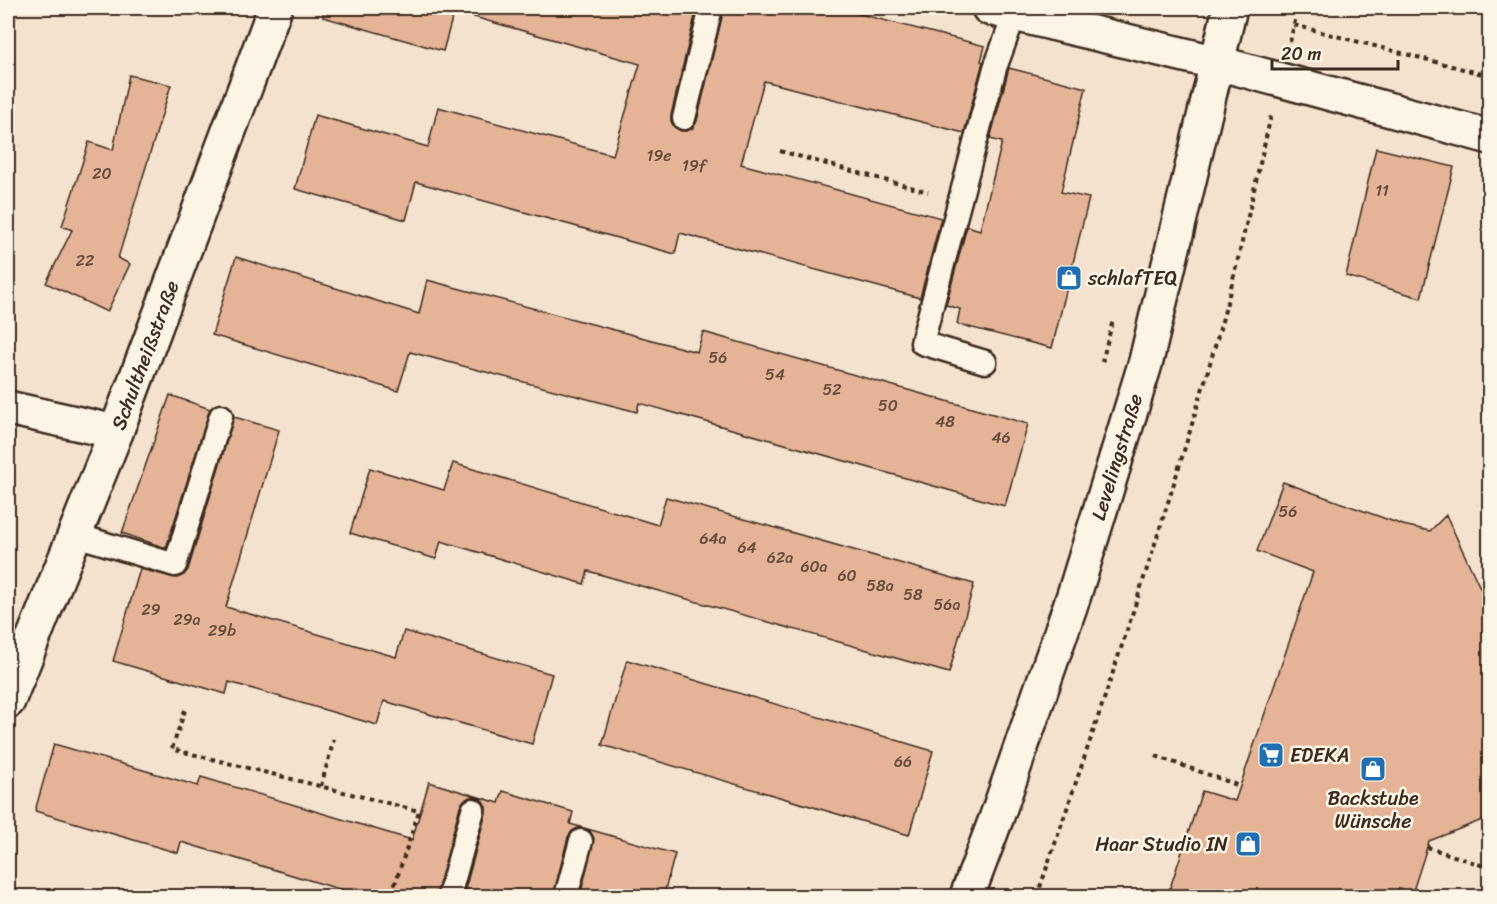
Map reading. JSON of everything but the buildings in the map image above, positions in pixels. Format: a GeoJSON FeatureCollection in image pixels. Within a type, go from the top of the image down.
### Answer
{"type":"FeatureCollection","features":[{"type":"Feature","properties":{"kind":"street","name":"Schultheißstraße"},"geometry":{"type":"LineString","coordinates":[[8,701],[116,432],[275,8]]}},
{"type":"Feature","properties":{"kind":"street","name":"Levelingstraße"},"geometry":{"type":"LineString","coordinates":[[967,897],[1074,595],[1146,361],[1230,8]]}},
{"type":"Feature","properties":{"kind":"street"},"geometry":{"type":"LineString","coordinates":[[1002,10],[1218,63],[1490,137]]}},
{"type":"Feature","properties":{"kind":"street"},"geometry":{"type":"LineString","coordinates":[[8,408],[116,432]]}},
{"type":"Feature","properties":{"kind":"lane"},"geometry":{"type":"LineString","coordinates":[[684,118],[711,8]]}},
{"type":"Feature","properties":{"kind":"lane"},"geometry":{"type":"LineString","coordinates":[[985,362],[922,343],[995,68],[1002,10]]}},
{"type":"Feature","properties":{"kind":"lane"},"geometry":{"type":"LineString","coordinates":[[76,535],[175,565],[221,416]]}},
{"type":"Feature","properties":{"kind":"lane"},"geometry":{"type":"LineString","coordinates":[[449,897],[473,810]]}},
{"type":"Feature","properties":{"kind":"lane"},"geometry":{"type":"LineString","coordinates":[[566,897],[581,841]]}},
{"type":"Feature","properties":{"kind":"path"},"geometry":{"type":"LineString","coordinates":[[1037,897],[1164,515],[1220,329],[1298,8]]}},
{"type":"Feature","properties":{"kind":"path"},"geometry":{"type":"LineString","coordinates":[[1294,25],[1490,76]]}},
{"type":"Feature","properties":{"kind":"path"},"geometry":{"type":"LineString","coordinates":[[780,151],[961,201]]}},
{"type":"Feature","properties":{"kind":"path"},"geometry":{"type":"LineString","coordinates":[[1100,371],[1114,316]]}},
{"type":"Feature","properties":{"kind":"path"},"geometry":{"type":"LineString","coordinates":[[185,710],[172,749],[419,811],[391,897]]}},
{"type":"Feature","properties":{"kind":"path"},"geometry":{"type":"LineString","coordinates":[[321,786],[334,739]]}},
{"type":"Feature","properties":{"kind":"path"},"geometry":{"type":"LineString","coordinates":[[1155,756],[1240,786]]}},
{"type":"Feature","properties":{"kind":"path"},"geometry":{"type":"LineString","coordinates":[[1427,847],[1490,868]]}},
{"type":"Feature","properties":{"kind":"place","name":"schlafTEQ"},"geometry":{"type":"Point","coordinates":[1069,278]}},
{"type":"Feature","properties":{"kind":"place","name":"EDEKA"},"geometry":{"type":"Point","coordinates":[1271,755]}},
{"type":"Feature","properties":{"kind":"place","name":"Backstube Wünsche"},"geometry":{"type":"Point","coordinates":[1373,769]}},
{"type":"Feature","properties":{"kind":"place","name":"Haar Studio IN"},"geometry":{"type":"Point","coordinates":[1248,844]}}]}
